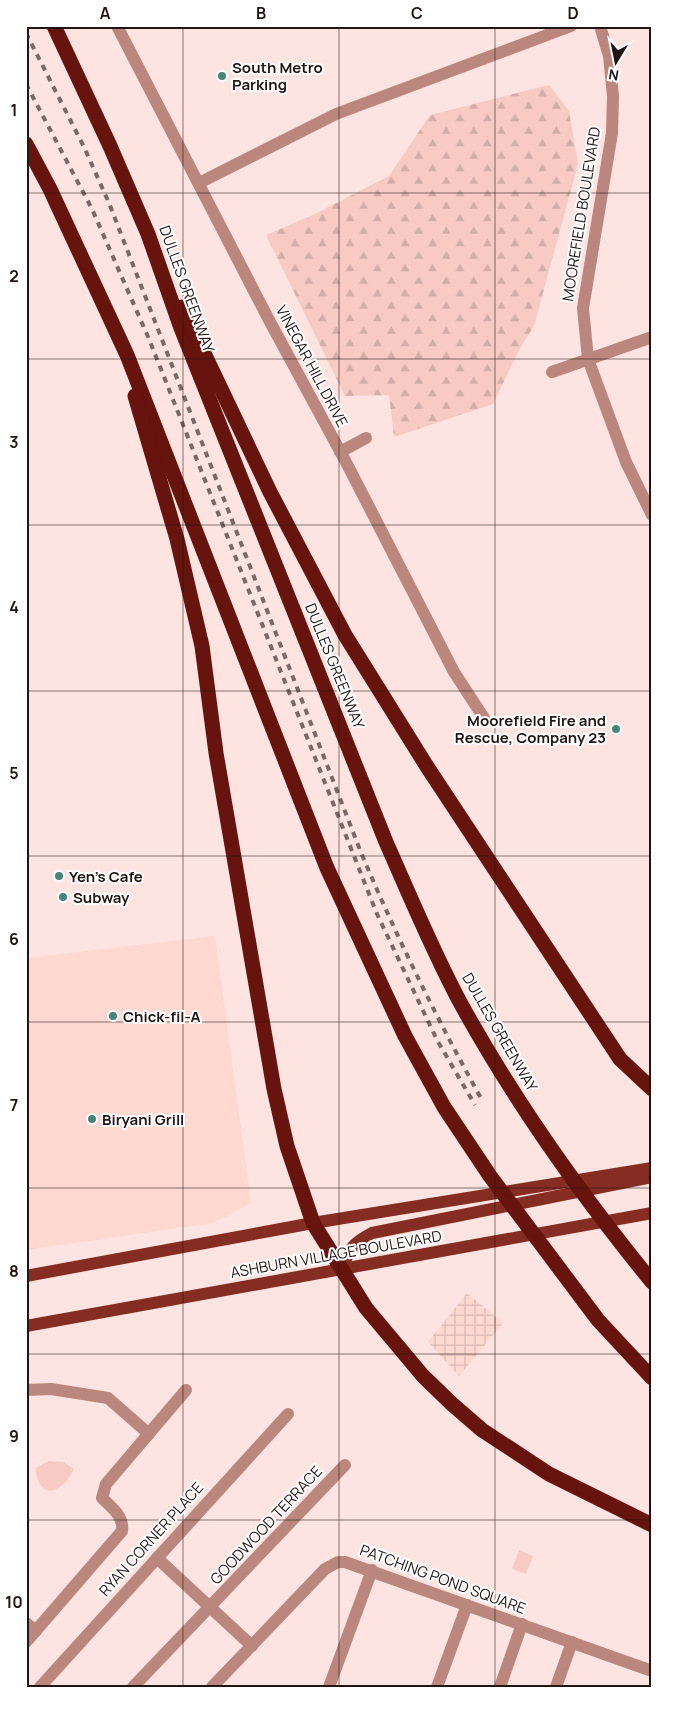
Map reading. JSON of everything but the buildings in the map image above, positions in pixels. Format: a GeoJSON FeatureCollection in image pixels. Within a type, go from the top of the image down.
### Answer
{"type":"FeatureCollection","features":[{"type":"Feature","properties":{"kind":"highway","name":"DULLES GREENWAY"},"geometry":{"type":"LineString","coordinates":[[54,26],[110,146],[148,234],[185,337],[386,842],[460,1002],[490,1054],[550,1146],[652,1282]]}},
{"type":"Feature","properties":{"kind":"highway"},"geometry":{"type":"LineString","coordinates":[[26,144],[50,189],[126,355],[327,868],[405,1036],[444,1106],[507,1198],[598,1320],[652,1378]]}},
{"type":"Feature","properties":{"kind":"highway"},"geometry":{"type":"LineString","coordinates":[[148,234],[270,492],[345,635],[426,765],[620,1059],[652,1089]]}},
{"type":"Feature","properties":{"kind":"highway"},"geometry":{"type":"LineString","coordinates":[[126,355],[136,401],[177,539],[202,646],[216,753],[274,1088],[287,1146],[313,1223],[366,1308],[423,1376],[482,1430],[549,1474],[652,1524]]}},
{"type":"Feature","properties":{"kind":"highway"},"geometry":{"type":"LineString","coordinates":[[624,1247],[652,1273]]}},
{"type":"Feature","properties":{"kind":"main road"},"geometry":{"type":"LineString","coordinates":[[26,1276],[313,1223],[652,1168]]}},
{"type":"Feature","properties":{"kind":"main road"},"geometry":{"type":"LineString","coordinates":[[342,1270],[347,1254],[355,1242],[372,1233],[652,1177]]}},
{"type":"Feature","properties":{"kind":"main road","name":"ASHBURN VILLAGE BOULEVARD"},"geometry":{"type":"LineString","coordinates":[[26,1326],[647,1214]]}},
{"type":"Feature","properties":{"kind":"street","name":"VINEGAR HILL DRIVE"},"geometry":{"type":"LineString","coordinates":[[117,26],[454,672],[484,718]]}},
{"type":"Feature","properties":{"kind":"street"},"geometry":{"type":"LineString","coordinates":[[199,183],[336,114],[571,26]]}},
{"type":"Feature","properties":{"kind":"street","name":"MOOREFIELD BOULEVARD"},"geometry":{"type":"LineString","coordinates":[[600,26],[610,56],[613,96],[612,133],[583,308],[588,359],[626,462],[652,515]]}},
{"type":"Feature","properties":{"kind":"street"},"geometry":{"type":"LineString","coordinates":[[552,372],[652,337]]}},
{"type":"Feature","properties":{"kind":"street"},"geometry":{"type":"LineString","coordinates":[[340,452],[366,438]]}},
{"type":"Feature","properties":{"kind":"street"},"geometry":{"type":"LineString","coordinates":[[26,1390],[51,1389],[108,1398],[149,1434]]}},
{"type":"Feature","properties":{"kind":"street"},"geometry":{"type":"LineString","coordinates":[[26,1642],[31,1627],[122,1531],[123,1523],[118,1514],[102,1498],[106,1484],[186,1390]]}},
{"type":"Feature","properties":{"kind":"street","name":"RYAN CORNER PLACE"},"geometry":{"type":"LineString","coordinates":[[40,1687],[288,1414]]}},
{"type":"Feature","properties":{"kind":"street","name":"GOODWOOD TERRACE"},"geometry":{"type":"LineString","coordinates":[[134,1687],[345,1465]]}},
{"type":"Feature","properties":{"kind":"street"},"geometry":{"type":"LineString","coordinates":[[157,1558],[252,1646]]}},
{"type":"Feature","properties":{"kind":"street","name":"PATCHING POND SQUARE"},"geometry":{"type":"LineString","coordinates":[[212,1687],[330,1565],[345,1562],[652,1671]]}},
{"type":"Feature","properties":{"kind":"street"},"geometry":{"type":"LineString","coordinates":[[329,1687],[372,1570]]}},
{"type":"Feature","properties":{"kind":"street"},"geometry":{"type":"LineString","coordinates":[[437,1687],[467,1605]]}},
{"type":"Feature","properties":{"kind":"street"},"geometry":{"type":"LineString","coordinates":[[500,1687],[522,1624]]}},
{"type":"Feature","properties":{"kind":"street"},"geometry":{"type":"LineString","coordinates":[[556,1687],[572,1642]]}},
{"type":"Feature","properties":{"kind":"shaded area"},"geometry":{"type":"Polygon","coordinates":[[[215,936],[251,1203],[213,1223],[26,1250],[26,958],[215,936]]]}},
{"type":"Feature","properties":{"kind":"shaded area"},"geometry":{"type":"Polygon","coordinates":[[[467,1293],[503,1323],[459,1376],[428,1342],[467,1293]]]}},
{"type":"Feature","properties":{"kind":"green space"},"geometry":{"type":"Polygon","coordinates":[[[549,85],[569,111],[578,164],[534,326],[519,350],[493,404],[394,437],[389,395],[345,396],[266,235],[315,214],[389,176],[430,115],[549,85]]]}},
{"type":"Feature","properties":{"kind":"green space"},"geometry":{"type":"Polygon","coordinates":[[[48,1461],[63,1462],[74,1469],[65,1483],[51,1491],[41,1485],[36,1472],[36,1468],[48,1461]]]}},
{"type":"Feature","properties":{"kind":"green space"},"geometry":{"type":"Polygon","coordinates":[[[519,1550],[533,1556],[526,1574],[512,1569],[519,1550]]]}},
{"type":"Feature","properties":{"kind":"railway"},"geometry":{"type":"LineString","coordinates":[[26,33],[84,147],[109,203],[360,850],[418,977],[482,1100]]}},
{"type":"Feature","properties":{"kind":"railway"},"geometry":{"type":"LineString","coordinates":[[26,84],[92,209],[149,339],[377,914],[437,1040],[475,1105]]}},
{"type":"Feature","properties":{"kind":"place","name":"South Metro Parking"},"geometry":{"type":"Point","coordinates":[222,76]}},
{"type":"Feature","properties":{"kind":"place","name":"Moorefield Fire and Rescue, Company 23"},"geometry":{"type":"Point","coordinates":[616,729]}},
{"type":"Feature","properties":{"kind":"place","name":"Yen's Cafe"},"geometry":{"type":"Point","coordinates":[59,876]}},
{"type":"Feature","properties":{"kind":"place","name":"Subway"},"geometry":{"type":"Point","coordinates":[63,897]}},
{"type":"Feature","properties":{"kind":"place","name":"Chick-fil-A"},"geometry":{"type":"Point","coordinates":[113,1016]}},
{"type":"Feature","properties":{"kind":"place","name":"Biryani Grill"},"geometry":{"type":"Point","coordinates":[92,1119]}}]}
